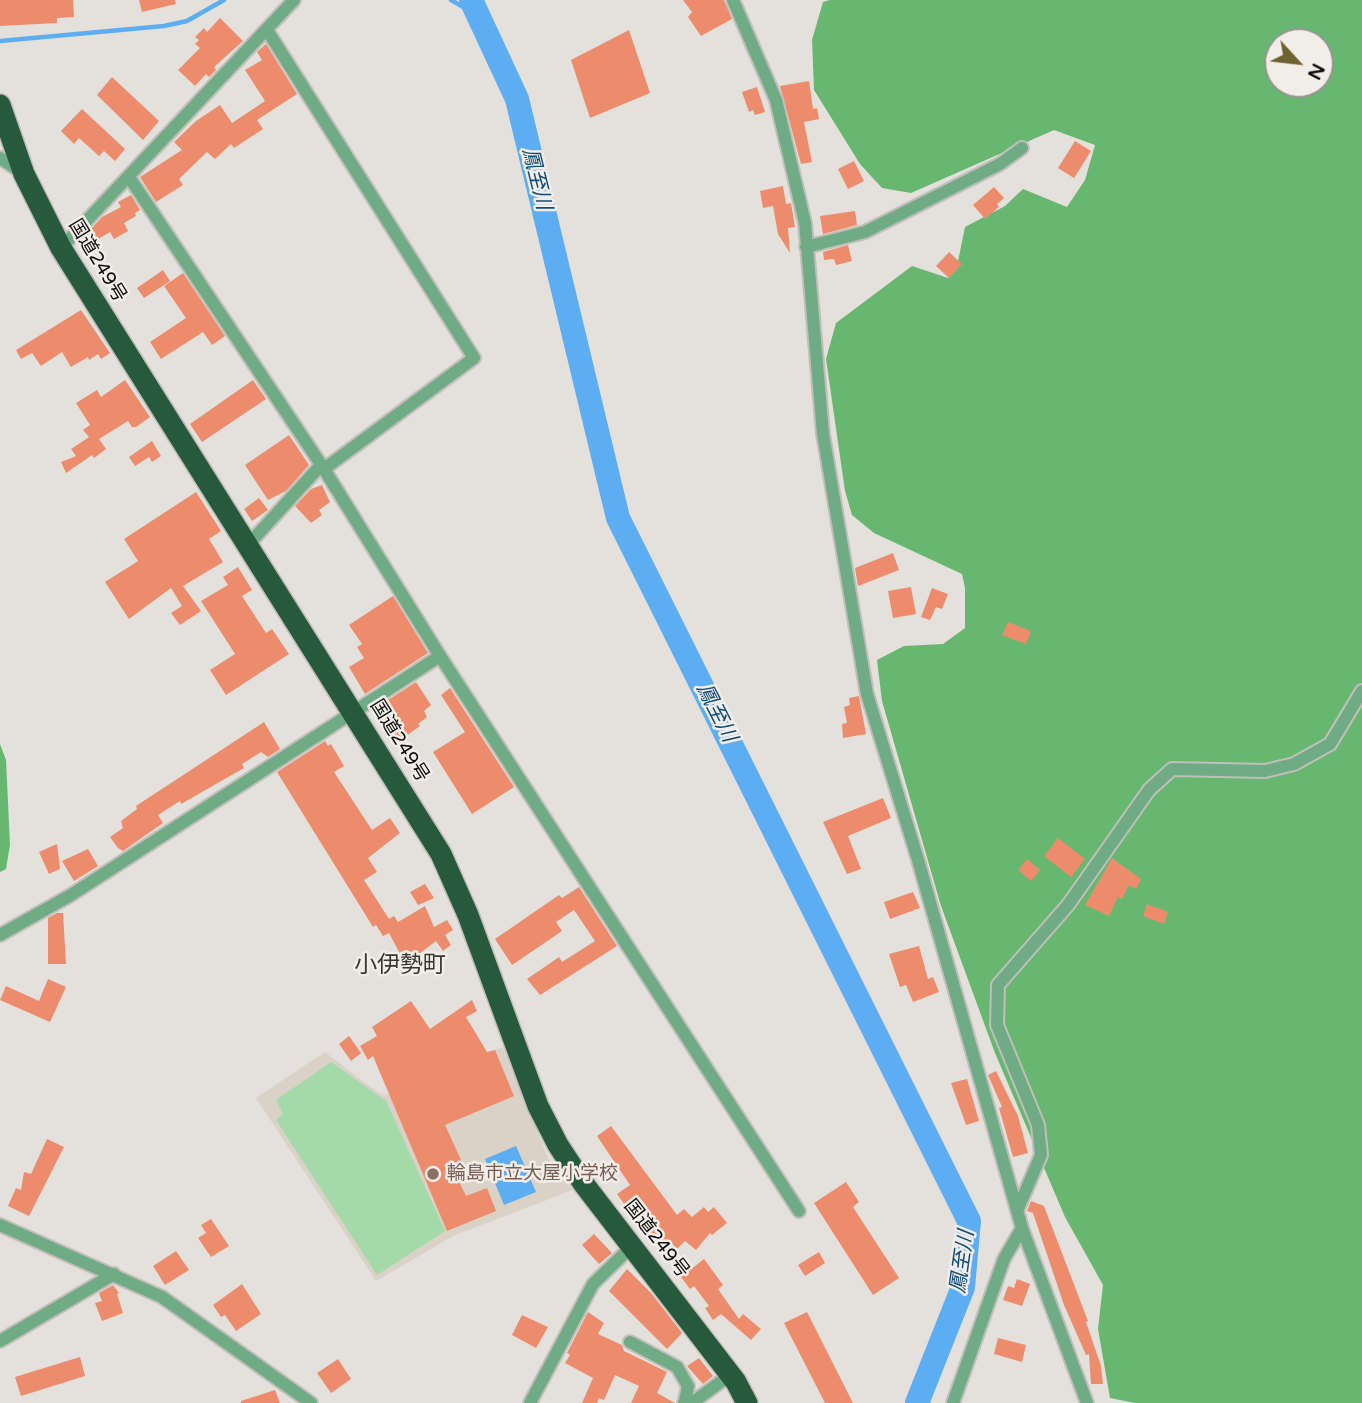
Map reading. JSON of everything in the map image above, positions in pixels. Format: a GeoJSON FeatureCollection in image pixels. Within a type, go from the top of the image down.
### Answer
{"type":"FeatureCollection","features":[{"type":"Feature","properties":{"kind":"highway","name":"国道249号"},"geometry":{"type":"LineString","coordinates":[[0,105],[24,174],[61,248],[354,711],[441,854],[468,915],[541,1114],[583,1183],[730,1375],[747,1403]]}},
{"type":"Feature","properties":{"kind":"street"},"geometry":{"type":"LineString","coordinates":[[61,248],[294,0]]}},
{"type":"Feature","properties":{"kind":"street"},"geometry":{"type":"LineString","coordinates":[[733,0],[776,100],[799,194],[823,434],[867,694],[918,860],[1022,1228],[1087,1403]]}},
{"type":"Feature","properties":{"kind":"street"},"geometry":{"type":"LineString","coordinates":[[248,545],[322,467],[474,358],[267,30]]}},
{"type":"Feature","properties":{"kind":"street"},"geometry":{"type":"LineString","coordinates":[[806,247],[865,232],[1000,164],[1022,148]]}},
{"type":"Feature","properties":{"kind":"street"},"geometry":{"type":"LineString","coordinates":[[0,158],[24,174]]}},
{"type":"Feature","properties":{"kind":"street"},"geometry":{"type":"LineString","coordinates":[[129,177],[322,467],[440,656],[799,1211]]}},
{"type":"Feature","properties":{"kind":"street"},"geometry":{"type":"LineString","coordinates":[[0,935],[71,895],[440,656]]}},
{"type":"Feature","properties":{"kind":"street"},"geometry":{"type":"LineString","coordinates":[[1017,1211],[1041,1155],[1038,1125],[997,1025],[998,985],[1068,905],[1149,790],[1172,769],[1265,771],[1294,764],[1330,744],[1362,691]]}},
{"type":"Feature","properties":{"kind":"street"},"geometry":{"type":"LineString","coordinates":[[0,1224],[162,1297],[312,1403]]}},
{"type":"Feature","properties":{"kind":"street"},"geometry":{"type":"LineString","coordinates":[[953,1403],[1004,1259],[1022,1228]]}},
{"type":"Feature","properties":{"kind":"street"},"geometry":{"type":"LineString","coordinates":[[530,1403],[593,1284],[633,1245]]}},
{"type":"Feature","properties":{"kind":"street"},"geometry":{"type":"LineString","coordinates":[[0,1341],[114,1274]]}},
{"type":"Feature","properties":{"kind":"street"},"geometry":{"type":"LineString","coordinates":[[630,1342],[677,1367],[688,1386],[684,1402],[696,1400],[730,1375]]}},
{"type":"Feature","properties":{"kind":"shaded area","name":"輪島市立大屋小学校"},"geometry":{"type":"Polygon","coordinates":[[[503,1047],[548,1158],[573,1190],[453,1236],[376,1281],[256,1098],[325,1052],[376,1091],[386,1095],[503,1047]]]}},
{"type":"Feature","properties":{"kind":"green space"},"geometry":{"type":"Polygon","coordinates":[[[830,0],[1362,0],[1362,1403],[1135,1403],[1110,1398],[1098,1329],[1103,1285],[1065,1217],[995,1053],[941,906],[882,701],[877,660],[904,646],[943,644],[965,628],[965,588],[962,574],[874,533],[852,515],[845,491],[826,359],[836,323],[912,266],[948,278],[957,266],[965,227],[1005,206],[1023,189],[1067,207],[1085,180],[1095,145],[1054,130],[911,193],[882,188],[860,164],[814,90],[812,40],[823,2],[830,0]]]}},
{"type":"Feature","properties":{"kind":"green space"},"geometry":{"type":"Polygon","coordinates":[[[0,744],[6,760],[10,845],[6,869],[0,872],[0,744]]]}},
{"type":"Feature","properties":{"kind":"green space"},"geometry":{"type":"Polygon","coordinates":[[[331,1062],[386,1101],[445,1231],[377,1275],[276,1120],[283,1114],[276,1100],[331,1062]]]}},
{"type":"Feature","properties":{"kind":"water"},"geometry":{"type":"Polygon","coordinates":[[[516,1146],[536,1192],[504,1205],[485,1159],[516,1146]]]}},
{"type":"Feature","properties":{"kind":"building"},"geometry":{"type":"Polygon","coordinates":[[[0,0],[73,0],[74,17],[57,18],[57,23],[0,26],[0,0]]]}},
{"type":"Feature","properties":{"kind":"building"},"geometry":{"type":"Polygon","coordinates":[[[139,0],[175,0],[176,4],[142,12],[139,0]]]}},
{"type":"Feature","properties":{"kind":"building"},"geometry":{"type":"Polygon","coordinates":[[[683,0],[724,0],[732,19],[701,36],[688,17],[692,12],[683,0]]]}},
{"type":"Feature","properties":{"kind":"building"},"geometry":{"type":"Polygon","coordinates":[[[220,18],[243,41],[214,67],[216,70],[209,77],[206,74],[195,86],[178,70],[200,48],[195,44],[199,40],[195,37],[204,28],[207,32],[220,18]]]}},
{"type":"Feature","properties":{"kind":"building"},"geometry":{"type":"Polygon","coordinates":[[[629,30],[650,93],[590,118],[571,60],[629,30]]]}},
{"type":"Feature","properties":{"kind":"building"},"geometry":{"type":"Polygon","coordinates":[[[266,44],[297,94],[257,120],[263,129],[234,148],[231,144],[215,159],[207,152],[179,179],[183,185],[156,202],[140,177],[182,150],[174,142],[196,121],[220,105],[232,123],[265,101],[245,70],[262,60],[257,52],[266,44]]]}},
{"type":"Feature","properties":{"kind":"building"},"geometry":{"type":"Polygon","coordinates":[[[112,77],[159,121],[143,140],[97,95],[112,77]]]}},
{"type":"Feature","properties":{"kind":"building"},"geometry":{"type":"Polygon","coordinates":[[[809,81],[813,109],[817,108],[819,119],[804,122],[812,162],[801,164],[780,86],[809,81]]]}},
{"type":"Feature","properties":{"kind":"building"},"geometry":{"type":"Polygon","coordinates":[[[757,87],[765,112],[755,115],[753,110],[749,112],[742,92],[757,87]]]}},
{"type":"Feature","properties":{"kind":"building"},"geometry":{"type":"Polygon","coordinates":[[[82,109],[125,149],[115,161],[104,151],[99,156],[79,138],[74,144],[61,131],[82,109]]]}},
{"type":"Feature","properties":{"kind":"building"},"geometry":{"type":"Polygon","coordinates":[[[1075,141],[1091,151],[1074,178],[1058,168],[1075,141]]]}},
{"type":"Feature","properties":{"kind":"building"},"geometry":{"type":"Polygon","coordinates":[[[854,161],[864,181],[848,189],[838,169],[854,161]]]}},
{"type":"Feature","properties":{"kind":"building"},"geometry":{"type":"Polygon","coordinates":[[[783,186],[786,204],[791,203],[795,227],[788,228],[790,253],[778,234],[773,206],[763,208],[760,191],[783,186]]]}},
{"type":"Feature","properties":{"kind":"building"},"geometry":{"type":"Polygon","coordinates":[[[994,187],[1004,198],[997,204],[999,207],[985,219],[973,205],[994,187]]]}},
{"type":"Feature","properties":{"kind":"building"},"geometry":{"type":"Polygon","coordinates":[[[131,195],[140,210],[135,213],[136,216],[124,223],[128,231],[114,239],[110,232],[83,248],[79,242],[102,217],[121,207],[118,202],[131,195]]]}},
{"type":"Feature","properties":{"kind":"building"},"geometry":{"type":"Polygon","coordinates":[[[855,211],[857,225],[823,234],[820,216],[855,211]]]}},
{"type":"Feature","properties":{"kind":"building"},"geometry":{"type":"Polygon","coordinates":[[[848,245],[852,261],[836,265],[834,259],[824,260],[823,252],[848,245]]]}},
{"type":"Feature","properties":{"kind":"building"},"geometry":{"type":"Polygon","coordinates":[[[949,252],[962,264],[949,278],[936,266],[949,252]]]}},
{"type":"Feature","properties":{"kind":"building"},"geometry":{"type":"Polygon","coordinates":[[[163,270],[170,281],[144,298],[137,288],[163,270]]]}},
{"type":"Feature","properties":{"kind":"building"},"geometry":{"type":"Polygon","coordinates":[[[183,273],[225,336],[212,345],[203,332],[161,359],[150,342],[186,318],[164,286],[183,273]]]}},
{"type":"Feature","properties":{"kind":"building"},"geometry":{"type":"Polygon","coordinates":[[[81,310],[110,353],[101,359],[98,354],[89,360],[88,357],[71,367],[62,352],[41,366],[32,353],[21,359],[16,350],[81,310]]]}},
{"type":"Feature","properties":{"kind":"building"},"geometry":{"type":"Polygon","coordinates":[[[125,380],[150,417],[136,427],[132,427],[128,421],[99,439],[106,449],[66,473],[61,462],[76,456],[71,449],[89,437],[83,430],[90,425],[76,403],[97,390],[101,397],[125,380]]]}},
{"type":"Feature","properties":{"kind":"building"},"geometry":{"type":"Polygon","coordinates":[[[253,380],[266,399],[202,442],[190,424],[253,380]]]}},
{"type":"Feature","properties":{"kind":"building"},"geometry":{"type":"Polygon","coordinates":[[[289,435],[309,465],[286,491],[268,500],[245,465],[289,435]]]}},
{"type":"Feature","properties":{"kind":"building"},"geometry":{"type":"Polygon","coordinates":[[[152,441],[161,456],[152,462],[149,457],[135,466],[129,457],[152,441]]]}},
{"type":"Feature","properties":{"kind":"building"},"geometry":{"type":"Polygon","coordinates":[[[322,485],[330,502],[319,510],[322,515],[311,523],[295,506],[311,489],[322,485]]]}},
{"type":"Feature","properties":{"kind":"building"},"geometry":{"type":"Polygon","coordinates":[[[196,492],[221,531],[209,539],[223,562],[183,586],[201,611],[180,625],[171,613],[182,606],[171,588],[129,619],[105,582],[138,561],[124,539],[196,492]]]}},
{"type":"Feature","properties":{"kind":"building"},"geometry":{"type":"Polygon","coordinates":[[[259,498],[268,510],[252,521],[244,509],[259,498]]]}},
{"type":"Feature","properties":{"kind":"building"},"geometry":{"type":"Polygon","coordinates":[[[893,553],[899,570],[858,586],[855,568],[893,553]]]}},
{"type":"Feature","properties":{"kind":"building"},"geometry":{"type":"Polygon","coordinates":[[[238,567],[252,590],[242,596],[266,633],[272,629],[289,654],[226,695],[210,670],[235,654],[201,601],[228,585],[223,577],[238,567]]]}},
{"type":"Feature","properties":{"kind":"building"},"geometry":{"type":"Polygon","coordinates":[[[911,587],[916,614],[893,618],[888,591],[911,587]]]}},
{"type":"Feature","properties":{"kind":"building"},"geometry":{"type":"Polygon","coordinates":[[[932,588],[948,594],[942,609],[936,607],[930,620],[921,617],[932,588]]]}},
{"type":"Feature","properties":{"kind":"building"},"geometry":{"type":"Polygon","coordinates":[[[393,596],[428,653],[365,694],[349,667],[364,658],[357,647],[362,644],[349,625],[393,596]]]}},
{"type":"Feature","properties":{"kind":"building"},"geometry":{"type":"Polygon","coordinates":[[[1008,622],[1031,631],[1026,644],[1002,635],[1008,622]]]}},
{"type":"Feature","properties":{"kind":"building"},"geometry":{"type":"Polygon","coordinates":[[[416,682],[431,705],[424,711],[427,717],[418,724],[420,726],[399,741],[396,736],[393,738],[374,709],[416,682]]]}},
{"type":"Feature","properties":{"kind":"building"},"geometry":{"type":"Polygon","coordinates":[[[450,688],[514,787],[472,814],[433,752],[465,732],[441,695],[450,688]]]}},
{"type":"Feature","properties":{"kind":"building"},"geometry":{"type":"Polygon","coordinates":[[[859,696],[866,734],[843,738],[842,724],[847,723],[844,707],[850,705],[849,698],[859,696]]]}},
{"type":"Feature","properties":{"kind":"building"},"geometry":{"type":"Polygon","coordinates":[[[264,722],[280,749],[268,757],[261,752],[242,764],[244,768],[181,804],[180,801],[158,815],[163,823],[123,851],[118,848],[110,837],[123,828],[121,821],[137,809],[136,806],[264,722]]]}},
{"type":"Feature","properties":{"kind":"building"},"geometry":{"type":"Polygon","coordinates":[[[325,741],[328,746],[331,744],[344,766],[334,772],[372,830],[390,818],[400,833],[368,858],[377,872],[364,880],[389,919],[394,916],[398,922],[425,906],[434,927],[447,920],[453,930],[445,935],[451,945],[443,951],[436,941],[402,967],[394,954],[399,952],[389,933],[383,936],[376,925],[373,927],[277,772],[325,741]]]}},
{"type":"Feature","properties":{"kind":"building"},"geometry":{"type":"Polygon","coordinates":[[[883,798],[891,818],[848,836],[861,869],[847,874],[823,822],[883,798]]]}},
{"type":"Feature","properties":{"kind":"building"},"geometry":{"type":"Polygon","coordinates":[[[1058,838],[1085,859],[1071,877],[1044,856],[1058,838]]]}},
{"type":"Feature","properties":{"kind":"building"},"geometry":{"type":"Polygon","coordinates":[[[57,844],[60,869],[49,874],[39,852],[57,844]]]}},
{"type":"Feature","properties":{"kind":"building"},"geometry":{"type":"Polygon","coordinates":[[[88,849],[98,866],[74,881],[62,861],[88,849]]]}},
{"type":"Feature","properties":{"kind":"building"},"geometry":{"type":"Polygon","coordinates":[[[1112,858],[1141,879],[1136,889],[1129,885],[1122,899],[1118,897],[1109,916],[1085,905],[1112,858]]]}},
{"type":"Feature","properties":{"kind":"building"},"geometry":{"type":"Polygon","coordinates":[[[1027,859],[1040,870],[1031,881],[1018,870],[1027,859]]]}},
{"type":"Feature","properties":{"kind":"building"},"geometry":{"type":"Polygon","coordinates":[[[425,884],[434,898],[418,905],[410,892],[425,884]]]}},
{"type":"Feature","properties":{"kind":"building"},"geometry":{"type":"Polygon","coordinates":[[[579,887],[617,946],[540,995],[527,979],[559,957],[562,962],[595,941],[574,910],[556,922],[562,931],[512,965],[495,939],[559,895],[562,898],[579,887]]]}},
{"type":"Feature","properties":{"kind":"building"},"geometry":{"type":"Polygon","coordinates":[[[913,892],[920,908],[890,919],[884,902],[913,892]]]}},
{"type":"Feature","properties":{"kind":"building"},"geometry":{"type":"Polygon","coordinates":[[[1147,904],[1168,912],[1164,924],[1143,916],[1147,904]]]}},
{"type":"Feature","properties":{"kind":"building"},"geometry":{"type":"Polygon","coordinates":[[[63,913],[66,964],[48,964],[48,918],[63,913]]]}},
{"type":"Feature","properties":{"kind":"building"},"geometry":{"type":"Polygon","coordinates":[[[919,946],[928,979],[933,977],[939,992],[913,1002],[906,985],[900,987],[889,954],[919,946]]]}},
{"type":"Feature","properties":{"kind":"building"},"geometry":{"type":"Polygon","coordinates":[[[48,979],[66,987],[50,1022],[0,1000],[6,986],[39,1001],[48,979]]]}},
{"type":"Feature","properties":{"kind":"building"},"geometry":{"type":"Polygon","coordinates":[[[472,1000],[477,1011],[466,1017],[487,1052],[495,1050],[514,1096],[445,1125],[462,1162],[452,1167],[466,1196],[487,1188],[496,1211],[447,1231],[373,1056],[368,1060],[360,1046],[377,1036],[372,1027],[411,1001],[430,1029],[472,1000]]]}},
{"type":"Feature","properties":{"kind":"building"},"geometry":{"type":"Polygon","coordinates":[[[349,1036],[361,1053],[351,1061],[339,1044],[349,1036]]]}},
{"type":"Feature","properties":{"kind":"building"},"geometry":{"type":"Polygon","coordinates":[[[996,1071],[1018,1116],[1028,1153],[1013,1157],[999,1108],[1002,1107],[988,1075],[996,1071]]]}},
{"type":"Feature","properties":{"kind":"building"},"geometry":{"type":"Polygon","coordinates":[[[967,1079],[979,1121],[966,1125],[951,1083],[967,1079]]]}},
{"type":"Feature","properties":{"kind":"building"},"geometry":{"type":"Polygon","coordinates":[[[611,1126],[677,1215],[684,1209],[692,1217],[704,1207],[708,1212],[714,1207],[727,1223],[712,1235],[710,1233],[696,1250],[685,1241],[677,1249],[669,1240],[659,1248],[645,1231],[649,1228],[635,1208],[630,1212],[617,1194],[630,1185],[597,1136],[611,1126]]]}},
{"type":"Feature","properties":{"kind":"building"},"geometry":{"type":"Polygon","coordinates":[[[47,1139],[64,1147],[29,1216],[8,1206],[16,1188],[21,1190],[24,1172],[31,1174],[47,1139]]]}},
{"type":"Feature","properties":{"kind":"building"},"geometry":{"type":"Polygon","coordinates":[[[846,1182],[859,1202],[853,1207],[899,1278],[873,1295],[814,1203],[846,1182]]]}},
{"type":"Feature","properties":{"kind":"building"},"geometry":{"type":"Polygon","coordinates":[[[1031,1201],[1044,1206],[1088,1321],[1086,1322],[1101,1366],[1103,1384],[1091,1384],[1089,1354],[1086,1355],[1064,1305],[1033,1213],[1027,1211],[1031,1201]]]}},
{"type":"Feature","properties":{"kind":"building"},"geometry":{"type":"Polygon","coordinates":[[[211,1219],[229,1246],[211,1257],[198,1238],[206,1233],[201,1225],[211,1219]]]}},
{"type":"Feature","properties":{"kind":"building"},"geometry":{"type":"Polygon","coordinates":[[[594,1234],[612,1253],[599,1264],[582,1245],[594,1234]]]}},
{"type":"Feature","properties":{"kind":"building"},"geometry":{"type":"Polygon","coordinates":[[[176,1251],[189,1270],[165,1285],[153,1266],[176,1251]]]}},
{"type":"Feature","properties":{"kind":"building"},"geometry":{"type":"Polygon","coordinates":[[[819,1252],[825,1263],[805,1276],[798,1265],[819,1252]]]}},
{"type":"Feature","properties":{"kind":"building"},"geometry":{"type":"Polygon","coordinates":[[[704,1259],[723,1285],[718,1289],[739,1319],[743,1314],[761,1329],[751,1340],[721,1314],[713,1320],[705,1308],[709,1306],[694,1286],[690,1289],[681,1277],[704,1259]]]}},
{"type":"Feature","properties":{"kind":"building"},"geometry":{"type":"Polygon","coordinates":[[[627,1269],[652,1294],[682,1333],[667,1349],[609,1291],[627,1269]]]}},
{"type":"Feature","properties":{"kind":"building"},"geometry":{"type":"Polygon","coordinates":[[[1017,1279],[1030,1284],[1022,1306],[1003,1300],[1008,1286],[1014,1288],[1017,1279]]]}},
{"type":"Feature","properties":{"kind":"building"},"geometry":{"type":"Polygon","coordinates":[[[242,1284],[261,1314],[236,1331],[225,1315],[221,1317],[213,1305],[242,1284]]]}},
{"type":"Feature","properties":{"kind":"building"},"geometry":{"type":"Polygon","coordinates":[[[113,1285],[119,1293],[117,1294],[123,1313],[102,1321],[95,1303],[102,1301],[99,1293],[113,1285]]]}},
{"type":"Feature","properties":{"kind":"building"},"geometry":{"type":"Polygon","coordinates":[[[588,1312],[604,1323],[598,1334],[622,1345],[624,1351],[667,1372],[657,1393],[675,1403],[631,1403],[639,1386],[615,1375],[604,1400],[599,1398],[597,1403],[582,1403],[593,1378],[565,1363],[570,1355],[567,1353],[588,1312]]]}},
{"type":"Feature","properties":{"kind":"building"},"geometry":{"type":"Polygon","coordinates":[[[807,1312],[853,1403],[825,1403],[784,1323],[807,1312]]]}},
{"type":"Feature","properties":{"kind":"building"},"geometry":{"type":"Polygon","coordinates":[[[522,1315],[548,1327],[536,1348],[512,1335],[522,1315]]]}},
{"type":"Feature","properties":{"kind":"building"},"geometry":{"type":"Polygon","coordinates":[[[998,1338],[1026,1345],[1022,1362],[994,1354],[998,1338]]]}},
{"type":"Feature","properties":{"kind":"building"},"geometry":{"type":"Polygon","coordinates":[[[80,1357],[85,1376],[21,1396],[15,1377],[80,1357]]]}},
{"type":"Feature","properties":{"kind":"building"},"geometry":{"type":"Polygon","coordinates":[[[699,1358],[713,1376],[703,1384],[687,1366],[699,1358]]]}},
{"type":"Feature","properties":{"kind":"building"},"geometry":{"type":"Polygon","coordinates":[[[338,1359],[351,1379],[331,1393],[317,1373],[338,1359]]]}},
{"type":"Feature","properties":{"kind":"building"},"geometry":{"type":"Polygon","coordinates":[[[275,1390],[280,1403],[241,1403],[241,1401],[275,1390]]]}},
{"type":"Feature","properties":{"kind":"waterway"},"geometry":{"type":"LineString","coordinates":[[0,41],[164,26],[187,21],[224,0]]}},
{"type":"Feature","properties":{"kind":"waterway"},"geometry":{"type":"LineString","coordinates":[[451,0],[481,17]]}},
{"type":"Feature","properties":{"kind":"waterway","name":"鳳至川"},"geometry":{"type":"LineString","coordinates":[[471,0],[517,99],[618,518],[969,1221],[963,1287],[917,1403]]}},
{"type":"Feature","properties":{"kind":"place","name":"輪島市立大屋小学校"},"geometry":{"type":"Point","coordinates":[433,1174]}},
{"type":"Feature","properties":{"kind":"district","name":"小伊勢町"},"geometry":{"type":"Point","coordinates":[400,966]}}]}
